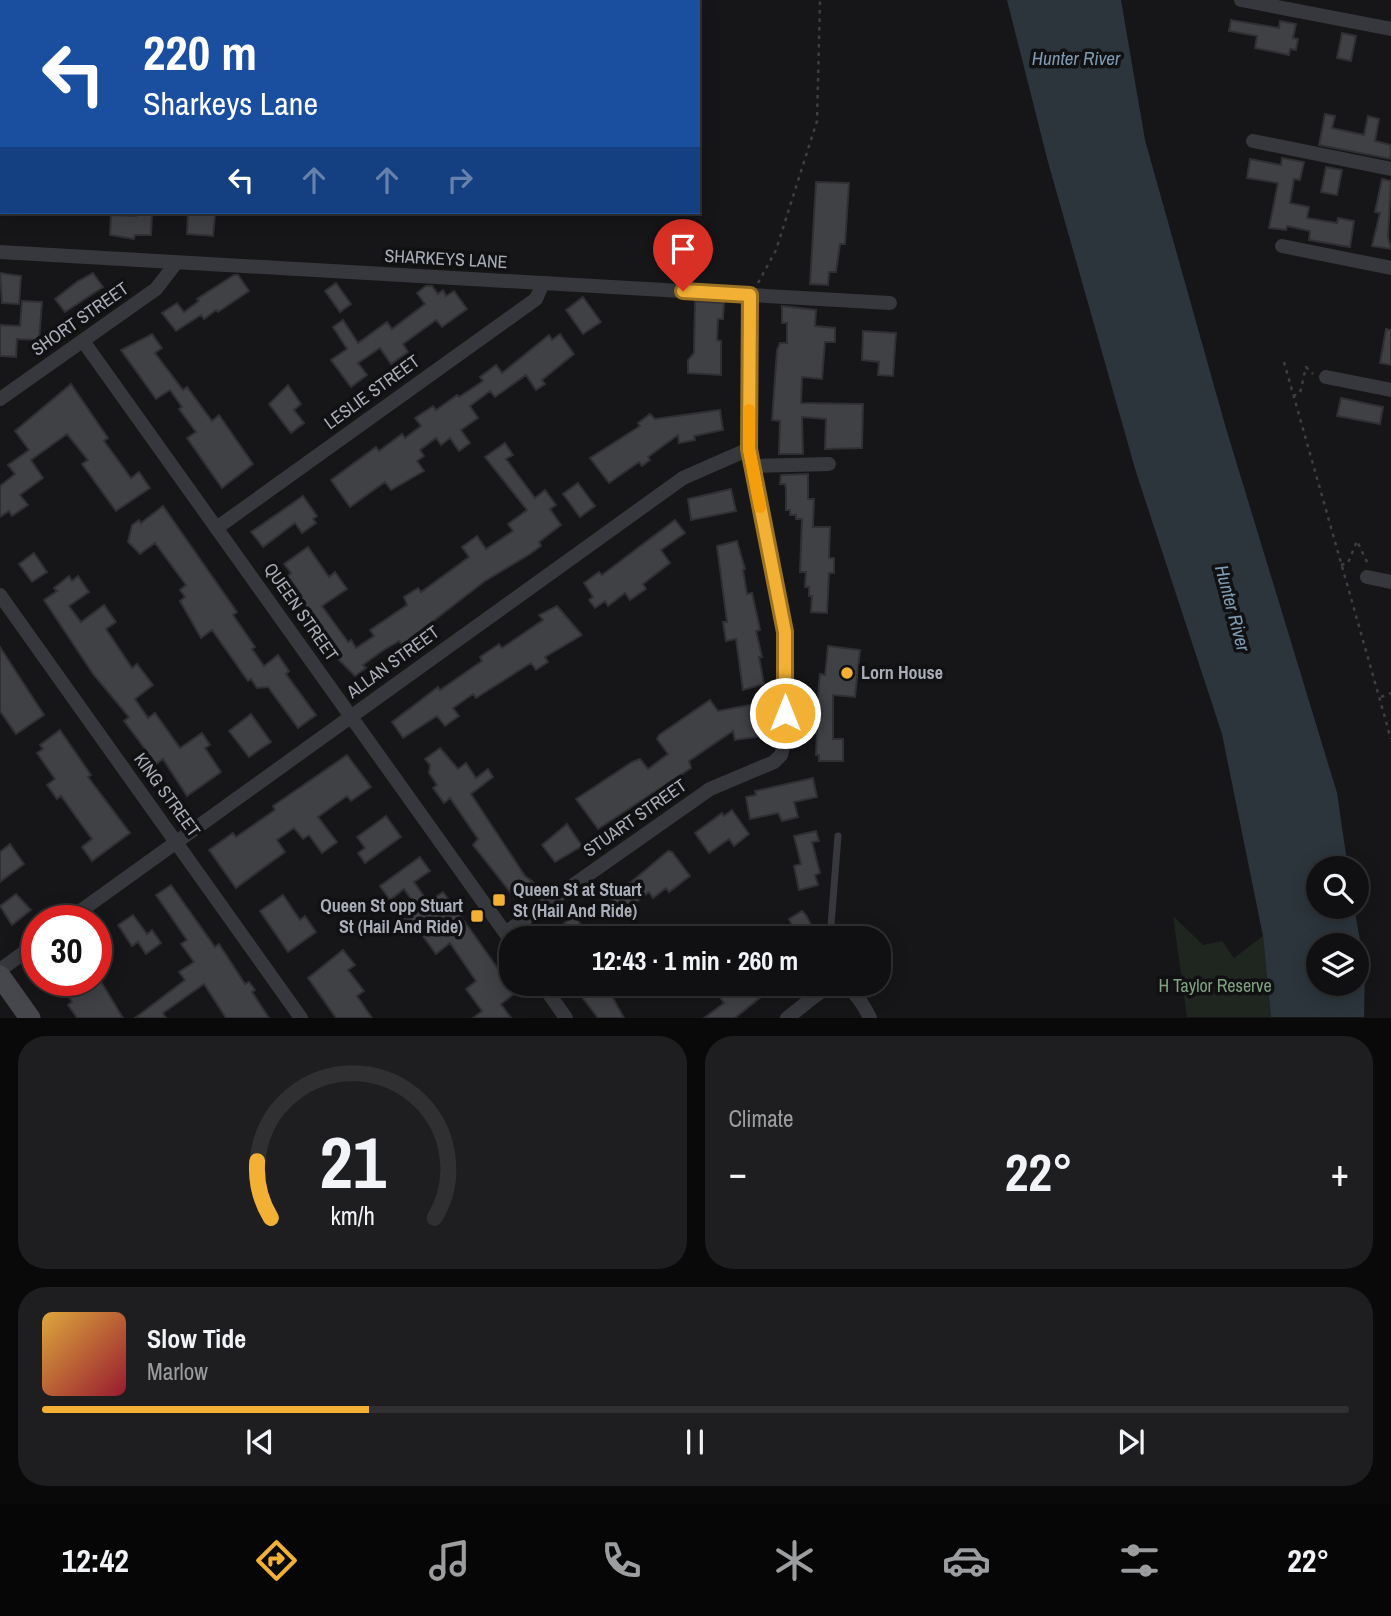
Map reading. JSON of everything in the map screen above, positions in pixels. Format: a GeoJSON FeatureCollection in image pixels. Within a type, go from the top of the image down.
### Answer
{"type":"FeatureCollection","features":[{"type":"Feature","properties":{"kind":"main road"},"geometry":{"type":"LineString","coordinates":[[0,976],[30,1017]]}},
{"type":"Feature","properties":{"kind":"street"},"geometry":{"type":"LineString","coordinates":[[1241,0],[1391,29]]}},
{"type":"Feature","properties":{"kind":"street"},"geometry":{"type":"LineString","coordinates":[[1253,141],[1391,169]]}},
{"type":"Feature","properties":{"kind":"street"},"geometry":{"type":"LineString","coordinates":[[1283,246],[1391,268]]}},
{"type":"Feature","properties":{"kind":"street","name":"SHARKEYS LANE"},"geometry":{"type":"LineString","coordinates":[[0,252],[890,303]]}},
{"type":"Feature","properties":{"kind":"street","name":"SHORT STREET"},"geometry":{"type":"LineString","coordinates":[[0,400],[156,289],[176,263]]}},
{"type":"Feature","properties":{"kind":"street","name":"LESLIE STREET"},"geometry":{"type":"LineString","coordinates":[[218,527],[536,299],[542,283]]}},
{"type":"Feature","properties":{"kind":"street"},"geometry":{"type":"LineString","coordinates":[[750,295],[749,449],[752,466],[829,464]]}},
{"type":"Feature","properties":{"kind":"street","name":"QUEEN STREET"},"geometry":{"type":"LineString","coordinates":[[83,341],[500,926]]}},
{"type":"Feature","properties":{"kind":"street"},"geometry":{"type":"LineString","coordinates":[[1326,377],[1391,390]]}},
{"type":"Feature","properties":{"kind":"street","name":"ALLAN STREET"},"geometry":{"type":"LineString","coordinates":[[89,905],[683,478],[749,449]]}},
{"type":"Feature","properties":{"kind":"street","name":"STUART STREET"},"geometry":{"type":"LineString","coordinates":[[523,926],[710,789],[774,762],[781,755],[785,740],[785,632],[752,466]]}},
{"type":"Feature","properties":{"kind":"street"},"geometry":{"type":"LineString","coordinates":[[1367,577],[1391,582]]}},
{"type":"Feature","properties":{"kind":"street","name":"KING STREET"},"geometry":{"type":"LineString","coordinates":[[0,595],[301,1017]]}},
{"type":"Feature","properties":{"kind":"street"},"geometry":{"type":"LineString","coordinates":[[0,970],[21,955]]}},
{"type":"Feature","properties":{"kind":"street"},"geometry":{"type":"LineString","coordinates":[[551,996],[566,1017]]}},
{"type":"Feature","properties":{"kind":"street"},"geometry":{"type":"LineString","coordinates":[[787,1017],[817,996]]}},
{"type":"Feature","properties":{"kind":"street"},"geometry":{"type":"LineString","coordinates":[[859,996],[870,1017]]}},
{"type":"Feature","properties":{"kind":"lane"},"geometry":{"type":"LineString","coordinates":[[831,926],[838,836]]}},
{"type":"Feature","properties":{"kind":"path"},"geometry":{"type":"LineString","coordinates":[[750,295],[776,250],[814,136],[818,104],[820,0]]}},
{"type":"Feature","properties":{"kind":"path"},"geometry":{"type":"LineString","coordinates":[[1283,362],[1391,738]]}},
{"type":"Feature","properties":{"kind":"path"},"geometry":{"type":"LineString","coordinates":[[1293,396],[1300,393],[1307,367],[1324,386],[1326,377]]}},
{"type":"Feature","properties":{"kind":"path"},"geometry":{"type":"LineString","coordinates":[[1341,565],[1348,563],[1357,541],[1370,568],[1367,577]]}},
{"type":"Feature","properties":{"kind":"path"},"geometry":{"type":"LineString","coordinates":[[1379,697],[1391,693]]}},
{"type":"Feature","properties":{"kind":"green space","name":"H Taylor Reserve"},"geometry":{"type":"Polygon","coordinates":[[[1173,916],[1203,945],[1222,941],[1234,958],[1263,936],[1271,1017],[1187,1017],[1173,916]]]}},
{"type":"Feature","properties":{"kind":"water","name":"Hunter River"},"geometry":{"type":"Polygon","coordinates":[[[1007,0],[1121,0],[1145,140],[1225,425],[1337,793],[1346,856],[1306,856],[1306,919],[1356,919],[1359,933],[1306,933],[1306,996],[1364,996],[1364,1017],[1271,1017],[1263,936],[1222,734],[1136,472],[1048,162],[1007,0]]]}},
{"type":"Feature","properties":{"kind":"building"},"geometry":{"type":"Polygon","coordinates":[[[1231,20],[1279,28],[1280,21],[1296,24],[1293,38],[1298,39],[1296,50],[1290,49],[1289,55],[1255,48],[1257,36],[1229,31],[1231,20]]]}},
{"type":"Feature","properties":{"kind":"building"},"geometry":{"type":"Polygon","coordinates":[[[1342,33],[1356,36],[1351,61],[1337,58],[1342,33]]]}},
{"type":"Feature","properties":{"kind":"building"},"geometry":{"type":"Polygon","coordinates":[[[1325,114],[1335,116],[1332,128],[1364,135],[1368,116],[1379,119],[1375,141],[1391,145],[1391,159],[1319,145],[1325,114]]]}},
{"type":"Feature","properties":{"kind":"building"},"geometry":{"type":"Polygon","coordinates":[[[1282,158],[1304,162],[1300,180],[1294,179],[1290,203],[1309,207],[1307,218],[1337,223],[1338,218],[1354,221],[1350,247],[1309,240],[1310,231],[1287,226],[1286,230],[1269,228],[1278,183],[1247,178],[1250,159],[1281,165],[1282,158]]]}},
{"type":"Feature","properties":{"kind":"building"},"geometry":{"type":"Polygon","coordinates":[[[1326,167],[1342,170],[1337,195],[1321,192],[1326,167]]]}},
{"type":"Feature","properties":{"kind":"building"},"geometry":{"type":"Polygon","coordinates":[[[1382,179],[1391,181],[1388,237],[1391,249],[1372,246],[1380,213],[1375,212],[1382,179]]]}},
{"type":"Feature","properties":{"kind":"building"},"geometry":{"type":"Polygon","coordinates":[[[816,182],[849,183],[845,244],[840,244],[836,272],[829,272],[828,285],[810,284],[816,182]]]}},
{"type":"Feature","properties":{"kind":"building"},"geometry":{"type":"Polygon","coordinates":[[[152,214],[151,235],[135,235],[134,239],[110,235],[111,215],[152,214]]]}},
{"type":"Feature","properties":{"kind":"building"},"geometry":{"type":"Polygon","coordinates":[[[188,214],[215,215],[213,236],[187,234],[188,214]]]}},
{"type":"Feature","properties":{"kind":"building"},"geometry":{"type":"Polygon","coordinates":[[[0,273],[21,276],[19,304],[2,303],[0,273]]]}},
{"type":"Feature","properties":{"kind":"building"},"geometry":{"type":"Polygon","coordinates":[[[93,273],[103,287],[65,312],[55,299],[93,273]]]}},
{"type":"Feature","properties":{"kind":"building"},"geometry":{"type":"Polygon","coordinates":[[[238,275],[249,291],[218,312],[216,310],[204,319],[201,315],[176,331],[162,313],[177,303],[184,312],[199,301],[197,299],[238,275]]]}},
{"type":"Feature","properties":{"kind":"building"},"geometry":{"type":"Polygon","coordinates":[[[336,283],[351,304],[340,312],[325,291],[336,283]]]}},
{"type":"Feature","properties":{"kind":"building"},"geometry":{"type":"Polygon","coordinates":[[[426,286],[432,286],[438,294],[443,290],[446,296],[454,291],[467,309],[442,327],[436,320],[403,344],[408,352],[391,364],[380,348],[358,363],[367,375],[351,387],[331,360],[347,349],[333,327],[343,320],[358,343],[387,322],[392,329],[425,304],[417,293],[426,286]]]}},
{"type":"Feature","properties":{"kind":"building"},"geometry":{"type":"Polygon","coordinates":[[[583,297],[601,322],[583,334],[566,310],[583,297]]]}},
{"type":"Feature","properties":{"kind":"building"},"geometry":{"type":"Polygon","coordinates":[[[22,301],[42,302],[39,340],[17,339],[16,357],[0,356],[0,325],[20,326],[22,301]]]}},
{"type":"Feature","properties":{"kind":"building"},"geometry":{"type":"Polygon","coordinates":[[[695,301],[724,303],[723,319],[718,319],[717,340],[721,341],[721,375],[688,373],[688,360],[694,353],[695,301]]]}},
{"type":"Feature","properties":{"kind":"building"},"geometry":{"type":"Polygon","coordinates":[[[782,306],[816,310],[815,326],[835,328],[835,342],[825,342],[822,379],[802,377],[801,403],[863,404],[862,448],[825,449],[826,419],[802,417],[803,454],[779,454],[780,421],[772,420],[777,350],[780,343],[787,343],[787,323],[782,323],[782,306]]]}},
{"type":"Feature","properties":{"kind":"building"},"geometry":{"type":"Polygon","coordinates":[[[1386,329],[1391,330],[1391,365],[1380,363],[1386,329]]]}},
{"type":"Feature","properties":{"kind":"building"},"geometry":{"type":"Polygon","coordinates":[[[863,331],[896,333],[893,376],[878,375],[879,362],[862,360],[863,331]]]}},
{"type":"Feature","properties":{"kind":"building"},"geometry":{"type":"Polygon","coordinates":[[[152,334],[162,348],[155,353],[183,390],[187,387],[212,421],[219,415],[253,464],[222,488],[187,438],[196,432],[179,409],[182,407],[170,390],[156,399],[121,350],[152,334]]]}},
{"type":"Feature","properties":{"kind":"building"},"geometry":{"type":"Polygon","coordinates":[[[560,334],[574,354],[542,380],[545,384],[536,390],[526,375],[495,397],[490,391],[470,406],[478,418],[461,430],[470,443],[459,451],[450,438],[441,445],[436,438],[420,450],[424,456],[417,461],[424,471],[391,490],[385,482],[350,507],[331,480],[376,447],[379,451],[402,434],[405,438],[421,426],[415,418],[433,406],[436,410],[457,395],[459,397],[483,381],[480,377],[496,365],[502,373],[549,335],[552,340],[560,334]]]}},
{"type":"Feature","properties":{"kind":"building"},"geometry":{"type":"Polygon","coordinates":[[[71,384],[108,438],[104,441],[131,478],[139,472],[150,488],[116,511],[82,464],[88,460],[67,434],[31,460],[43,478],[20,495],[28,505],[12,516],[9,511],[0,517],[0,486],[15,474],[8,465],[29,450],[15,431],[71,384]]]}},
{"type":"Feature","properties":{"kind":"building"},"geometry":{"type":"Polygon","coordinates":[[[288,385],[301,404],[294,410],[304,423],[291,433],[269,404],[288,385]]]}},
{"type":"Feature","properties":{"kind":"building"},"geometry":{"type":"Polygon","coordinates":[[[1341,398],[1383,407],[1380,424],[1337,416],[1341,398]]]}},
{"type":"Feature","properties":{"kind":"building"},"geometry":{"type":"Polygon","coordinates":[[[720,410],[723,430],[694,436],[695,440],[679,443],[678,435],[648,457],[650,460],[642,466],[639,462],[609,483],[590,458],[640,426],[638,423],[650,414],[655,419],[720,410]]]}},
{"type":"Feature","properties":{"kind":"building"},"geometry":{"type":"Polygon","coordinates":[[[505,443],[513,455],[506,459],[535,498],[545,490],[556,505],[550,509],[561,525],[539,542],[541,546],[485,581],[402,645],[399,641],[382,651],[363,665],[366,668],[355,676],[335,656],[339,653],[299,598],[302,596],[288,576],[291,573],[284,564],[308,547],[329,577],[335,572],[347,589],[322,606],[348,642],[351,640],[356,648],[374,636],[370,630],[407,605],[404,597],[418,588],[421,592],[469,557],[462,547],[477,536],[486,549],[513,531],[508,524],[527,510],[485,457],[505,443]]]}},
{"type":"Feature","properties":{"kind":"building"},"geometry":{"type":"Polygon","coordinates":[[[808,474],[808,499],[814,499],[813,527],[830,527],[829,558],[834,558],[834,573],[829,573],[827,613],[811,612],[812,596],[809,596],[809,587],[805,587],[806,572],[800,572],[802,519],[796,519],[796,515],[790,515],[790,510],[786,510],[785,484],[780,484],[781,475],[808,474]]]}},
{"type":"Feature","properties":{"kind":"building"},"geometry":{"type":"Polygon","coordinates":[[[578,483],[595,506],[580,517],[563,494],[578,483]]]}},
{"type":"Feature","properties":{"kind":"building"},"geometry":{"type":"Polygon","coordinates":[[[731,489],[736,511],[691,520],[688,499],[731,489]]]}},
{"type":"Feature","properties":{"kind":"building"},"geometry":{"type":"Polygon","coordinates":[[[303,496],[317,516],[313,519],[316,523],[302,533],[295,523],[263,547],[251,532],[303,496]]]}},
{"type":"Feature","properties":{"kind":"building"},"geometry":{"type":"Polygon","coordinates":[[[163,506],[237,612],[233,615],[255,647],[252,649],[264,666],[278,655],[289,671],[286,674],[316,715],[298,728],[268,687],[257,688],[251,679],[248,681],[212,630],[201,638],[180,601],[185,597],[180,590],[186,585],[155,543],[140,554],[128,542],[132,525],[139,520],[141,523],[163,506]]]}},
{"type":"Feature","properties":{"kind":"building"},"geometry":{"type":"Polygon","coordinates":[[[675,520],[685,533],[661,550],[670,563],[643,584],[646,589],[630,600],[625,593],[608,606],[605,601],[595,608],[589,600],[593,597],[584,583],[599,572],[602,575],[675,520]]]}},
{"type":"Feature","properties":{"kind":"building"},"geometry":{"type":"Polygon","coordinates":[[[737,541],[745,569],[747,594],[752,593],[760,630],[756,631],[764,684],[743,690],[736,639],[726,641],[723,622],[727,622],[717,546],[737,541]]]}},
{"type":"Feature","properties":{"kind":"building"},"geometry":{"type":"Polygon","coordinates":[[[34,553],[47,572],[32,582],[19,564],[34,553]]]}},
{"type":"Feature","properties":{"kind":"building"},"geometry":{"type":"Polygon","coordinates":[[[69,576],[72,581],[78,576],[89,592],[69,606],[81,622],[104,605],[116,622],[106,629],[132,668],[137,664],[153,685],[135,699],[148,718],[155,713],[180,748],[202,733],[210,745],[205,748],[221,772],[187,796],[163,759],[156,764],[124,721],[129,717],[93,674],[44,600],[57,591],[54,588],[69,576]]]}},
{"type":"Feature","properties":{"kind":"building"},"geometry":{"type":"Polygon","coordinates":[[[557,606],[582,635],[545,657],[548,662],[536,670],[531,663],[476,698],[473,694],[453,708],[459,716],[445,726],[437,716],[403,738],[392,722],[438,687],[440,690],[482,661],[480,657],[499,644],[502,648],[543,620],[539,615],[557,606]]]}},
{"type":"Feature","properties":{"kind":"building"},"geometry":{"type":"Polygon","coordinates":[[[828,646],[860,650],[855,697],[833,695],[833,739],[843,739],[843,761],[819,761],[819,755],[816,755],[817,731],[809,731],[810,707],[817,707],[820,674],[825,675],[828,646]]]}},
{"type":"Feature","properties":{"kind":"building"},"geometry":{"type":"Polygon","coordinates":[[[0,647],[44,715],[16,734],[0,711],[0,647]]]}},
{"type":"Feature","properties":{"kind":"building"},"geometry":{"type":"Polygon","coordinates":[[[710,700],[718,711],[750,705],[757,737],[735,740],[733,731],[689,761],[691,768],[598,829],[576,799],[632,762],[640,759],[648,769],[668,754],[657,739],[659,735],[710,700]]]}},
{"type":"Feature","properties":{"kind":"building"},"geometry":{"type":"Polygon","coordinates":[[[251,714],[271,742],[249,757],[229,731],[251,714]]]}},
{"type":"Feature","properties":{"kind":"building"},"geometry":{"type":"Polygon","coordinates":[[[60,730],[91,775],[88,777],[130,833],[92,861],[82,847],[92,839],[61,796],[57,799],[47,785],[55,779],[37,753],[43,749],[40,745],[60,730]]]}},
{"type":"Feature","properties":{"kind":"building"},"geometry":{"type":"Polygon","coordinates":[[[440,748],[458,769],[466,763],[476,778],[488,769],[493,777],[471,794],[525,876],[533,882],[514,897],[473,845],[478,839],[450,798],[444,803],[433,788],[437,785],[429,773],[430,765],[425,759],[440,748]]]}},
{"type":"Feature","properties":{"kind":"building"},"geometry":{"type":"Polygon","coordinates":[[[347,755],[371,787],[351,801],[347,796],[318,817],[337,842],[322,853],[309,835],[303,839],[294,828],[277,840],[285,852],[236,888],[209,850],[233,833],[236,837],[275,810],[273,806],[347,755]]]}},
{"type":"Feature","properties":{"kind":"building"},"geometry":{"type":"Polygon","coordinates":[[[813,778],[817,797],[794,802],[798,817],[782,821],[778,813],[750,819],[746,797],[756,795],[755,791],[813,778]]]}},
{"type":"Feature","properties":{"kind":"building"},"geometry":{"type":"Polygon","coordinates":[[[732,810],[749,834],[734,846],[729,839],[709,853],[695,833],[722,813],[724,816],[732,810]]]}},
{"type":"Feature","properties":{"kind":"building"},"geometry":{"type":"Polygon","coordinates":[[[386,816],[401,837],[365,863],[358,853],[365,848],[357,837],[386,816]]]}},
{"type":"Feature","properties":{"kind":"building"},"geometry":{"type":"Polygon","coordinates":[[[567,824],[582,846],[555,862],[542,845],[567,824]]]}},
{"type":"Feature","properties":{"kind":"building"},"geometry":{"type":"Polygon","coordinates":[[[816,831],[819,841],[812,842],[820,873],[815,875],[818,885],[799,890],[794,866],[801,864],[794,836],[816,831]]]}},
{"type":"Feature","properties":{"kind":"building"},"geometry":{"type":"Polygon","coordinates":[[[10,844],[24,864],[0,882],[0,852],[10,844]]]}},
{"type":"Feature","properties":{"kind":"building"},"geometry":{"type":"Polygon","coordinates":[[[668,851],[672,852],[690,876],[669,892],[666,888],[653,898],[649,892],[622,913],[611,899],[668,851]]]}},
{"type":"Feature","properties":{"kind":"building"},"geometry":{"type":"Polygon","coordinates":[[[420,857],[430,871],[414,882],[428,902],[443,892],[470,929],[499,970],[499,996],[511,996],[501,1004],[511,1018],[473,1018],[482,1011],[466,989],[476,981],[450,943],[436,954],[417,928],[402,936],[395,926],[418,909],[404,889],[390,900],[380,886],[420,857]]]}},
{"type":"Feature","properties":{"kind":"building"},"geometry":{"type":"Polygon","coordinates":[[[171,885],[215,947],[219,944],[245,984],[249,982],[255,990],[252,992],[269,1018],[226,1018],[204,984],[163,1013],[166,1018],[135,1018],[185,980],[179,972],[194,962],[181,944],[187,940],[156,895],[171,885]]]}},
{"type":"Feature","properties":{"kind":"building"},"geometry":{"type":"Polygon","coordinates":[[[16,894],[26,905],[21,905],[21,918],[12,925],[0,906],[16,894]]]}},
{"type":"Feature","properties":{"kind":"building"},"geometry":{"type":"Polygon","coordinates":[[[283,895],[300,920],[305,916],[316,932],[288,952],[260,911],[283,895]]]}},
{"type":"Feature","properties":{"kind":"building"},"geometry":{"type":"Polygon","coordinates":[[[802,911],[812,926],[792,926],[789,919],[802,911]]]}},
{"type":"Feature","properties":{"kind":"building"},"geometry":{"type":"Polygon","coordinates":[[[133,915],[147,934],[152,930],[161,943],[146,954],[138,942],[132,946],[118,925],[133,915]]]}},
{"type":"Feature","properties":{"kind":"building"},"geometry":{"type":"Polygon","coordinates":[[[575,915],[581,926],[567,926],[564,923],[575,915]]]}},
{"type":"Feature","properties":{"kind":"building"},"geometry":{"type":"Polygon","coordinates":[[[343,950],[355,965],[348,970],[364,991],[357,996],[372,1018],[336,1018],[308,978],[343,950]]]}},
{"type":"Feature","properties":{"kind":"building"},"geometry":{"type":"Polygon","coordinates":[[[68,996],[110,996],[123,1018],[77,1018],[68,1005],[72,1002],[68,996]]]}},
{"type":"Feature","properties":{"kind":"building"},"geometry":{"type":"Polygon","coordinates":[[[581,996],[616,996],[613,998],[624,1018],[598,1018],[581,996]]]}},
{"type":"Feature","properties":{"kind":"building"},"geometry":{"type":"Polygon","coordinates":[[[719,996],[762,996],[735,1018],[704,1018],[724,1003],[719,996]]]}},
{"type":"Feature","properties":{"kind":"slow traffic"},"geometry":{"type":"LineString","coordinates":[[749,410],[749,449],[760,507]]}},
{"type":"Feature","properties":{"kind":"place","name":"Lorn House"},"geometry":{"type":"Point","coordinates":[847,673]}},
{"type":"Feature","properties":{"kind":"place","name":"Queen St at Stuart St (Hail And Ride)"},"geometry":{"type":"Point","coordinates":[499,900]}},
{"type":"Feature","properties":{"kind":"place","name":"Queen St opp Stuart St (Hail And Ride)"},"geometry":{"type":"Point","coordinates":[477,916]}},
{"type":"Feature","properties":{"kind":"route"},"geometry":{"type":"LineString","coordinates":[[683,291],[750,295],[749,449],[785,632],[785,713]]}}]}
